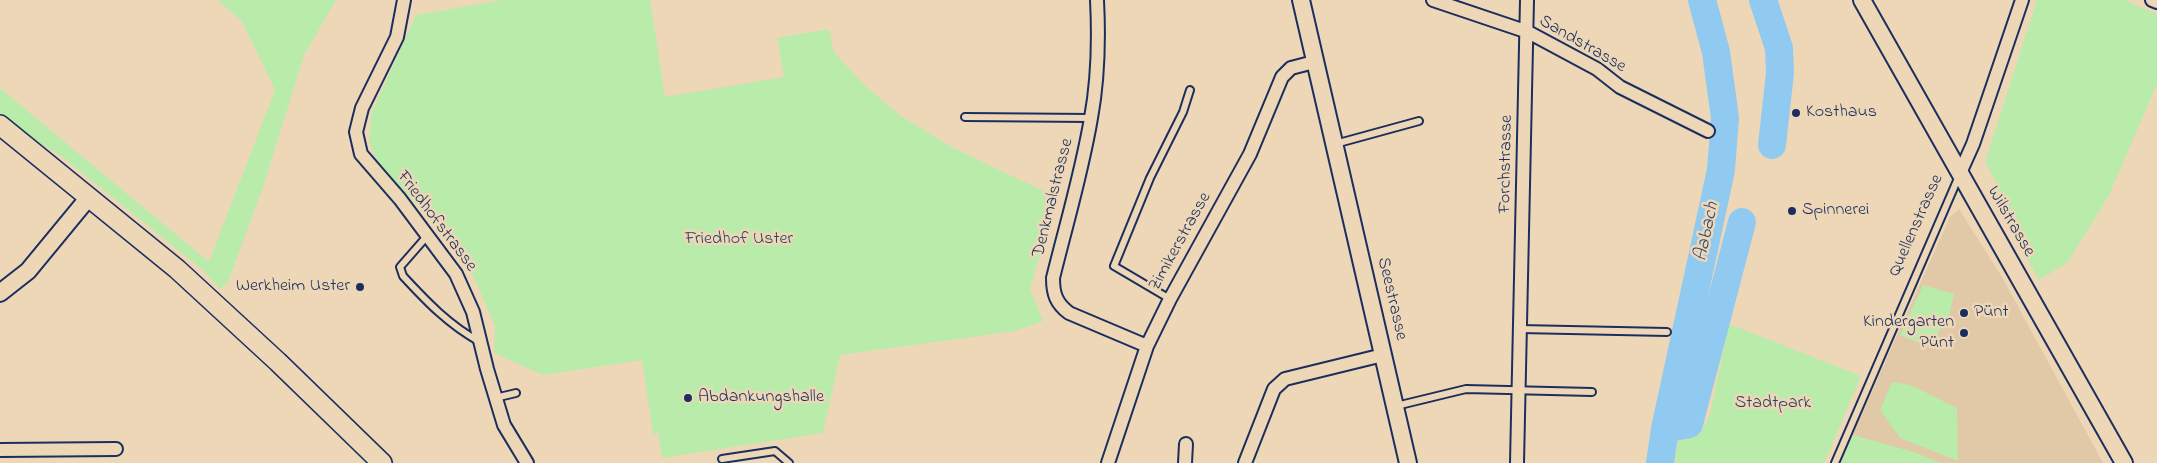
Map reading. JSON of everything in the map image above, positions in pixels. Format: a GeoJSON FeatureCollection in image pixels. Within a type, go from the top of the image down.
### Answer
{"type":"FeatureCollection","features":[{"type":"Feature","properties":{"kind":"main road"},"geometry":{"type":"LineString","coordinates":[[0,125],[177,269],[278,362],[382,463]]}},
{"type":"Feature","properties":{"kind":"street","name":"Denkmalstrasse"},"geometry":{"type":"LineString","coordinates":[[1097,0],[1096,72],[1091,118],[1052,278],[1053,290],[1055,299],[1069,313],[1147,346]]}},
{"type":"Feature","properties":{"kind":"street","name":"Seestrasse"},"geometry":{"type":"LineString","coordinates":[[1301,0],[1333,144],[1396,406],[1406,461]]}},
{"type":"Feature","properties":{"kind":"street","name":"Sandstrasse"},"geometry":{"type":"LineString","coordinates":[[1433,0],[1528,32],[1597,70],[1620,88],[1708,132]]}},
{"type":"Feature","properties":{"kind":"street","name":"Forchstrasse"},"geometry":{"type":"LineString","coordinates":[[1517,463],[1528,0]]}},
{"type":"Feature","properties":{"kind":"street","name":"Wilstrasse"},"geometry":{"type":"LineString","coordinates":[[1862,0],[2124,463]]}},
{"type":"Feature","properties":{"kind":"street","name":"Quellenstrasse"},"geometry":{"type":"LineString","coordinates":[[1960,172],[1973,144],[2022,0]]}},
{"type":"Feature","properties":{"kind":"street"},"geometry":{"type":"LineString","coordinates":[[2152,0],[2157,2]]}},
{"type":"Feature","properties":{"kind":"street","name":"Friedhofstrasse"},"geometry":{"type":"LineString","coordinates":[[401,2],[397,37],[362,108],[356,132],[361,154],[446,258],[464,289],[473,312],[495,398],[510,438],[527,463]]}},
{"type":"Feature","properties":{"kind":"street","name":"Zimikerstrasse"},"geometry":{"type":"LineString","coordinates":[[1108,463],[1147,346],[1170,299],[1250,154],[1282,77],[1291,68],[1314,62]]}},
{"type":"Feature","properties":{"kind":"street"},"geometry":{"type":"LineString","coordinates":[[0,293],[28,271],[88,197]]}},
{"type":"Feature","properties":{"kind":"street"},"geometry":{"type":"LineString","coordinates":[[1245,463],[1274,389],[1285,379],[1384,355]]}},
{"type":"Feature","properties":{"kind":"street"},"geometry":{"type":"LineString","coordinates":[[1185,463],[1186,444]]}},
{"type":"Feature","properties":{"kind":"street"},"geometry":{"type":"LineString","coordinates":[[0,450],[116,449]]}},
{"type":"Feature","properties":{"kind":"lane"},"geometry":{"type":"LineString","coordinates":[[1170,299],[1114,266],[1150,178],[1183,112],[1190,90]]}},
{"type":"Feature","properties":{"kind":"lane"},"geometry":{"type":"LineString","coordinates":[[965,117],[1091,118]]}},
{"type":"Feature","properties":{"kind":"lane"},"geometry":{"type":"LineString","coordinates":[[1333,144],[1419,121]]}},
{"type":"Feature","properties":{"kind":"lane","name":"Quellenstrasse"},"geometry":{"type":"LineString","coordinates":[[1835,463],[1960,172]]}},
{"type":"Feature","properties":{"kind":"lane"},"geometry":{"type":"LineString","coordinates":[[428,235],[400,267],[403,276],[448,322],[459,331],[481,342]]}},
{"type":"Feature","properties":{"kind":"lane"},"geometry":{"type":"LineString","coordinates":[[1520,329],[1667,332]]}},
{"type":"Feature","properties":{"kind":"lane"},"geometry":{"type":"LineString","coordinates":[[1396,406],[1466,389],[1592,392]]}},
{"type":"Feature","properties":{"kind":"lane"},"geometry":{"type":"LineString","coordinates":[[495,398],[516,393]]}},
{"type":"Feature","properties":{"kind":"lane"},"geometry":{"type":"LineString","coordinates":[[722,459],[775,451],[788,463]]}},
{"type":"Feature","properties":{"kind":"shaded area","name":"Pünt"},"geometry":{"type":"Polygon","coordinates":[[[1959,209],[2002,277],[2103,463],[1840,463],[1950,217],[1959,209]]]}},
{"type":"Feature","properties":{"kind":"green space"},"geometry":{"type":"Polygon","coordinates":[[[217,0],[336,0],[304,55],[264,184],[228,282],[220,289],[203,270],[61,156],[23,132],[0,114],[0,88],[209,262],[275,90],[242,21],[217,0]]]}},
{"type":"Feature","properties":{"kind":"green space","name":"Friedhof Uster"},"geometry":{"type":"Polygon","coordinates":[[[503,0],[650,0],[665,97],[784,77],[777,38],[829,29],[834,52],[865,86],[901,116],[953,148],[1056,197],[1030,289],[1043,321],[1015,331],[840,355],[823,433],[662,458],[658,433],[653,434],[642,360],[543,375],[494,353],[495,326],[472,273],[441,230],[378,165],[369,141],[371,114],[416,15],[503,0]]]}},
{"type":"Feature","properties":{"kind":"green space"},"geometry":{"type":"Polygon","coordinates":[[[2037,0],[2124,0],[2157,14],[2157,84],[2108,197],[2068,262],[2039,280],[2003,216],[1997,185],[1985,162],[2037,0]]]}},
{"type":"Feature","properties":{"kind":"green space"},"geometry":{"type":"Polygon","coordinates":[[[1923,285],[1954,294],[1949,317],[1928,347],[1900,335],[1923,285]]]}},
{"type":"Feature","properties":{"kind":"green space","name":"Stadtpark"},"geometry":{"type":"Polygon","coordinates":[[[1729,324],[1861,376],[1824,463],[1675,463],[1678,442],[1699,434],[1710,415],[1729,324]]]}},
{"type":"Feature","properties":{"kind":"green space"},"geometry":{"type":"Polygon","coordinates":[[[1892,382],[1911,385],[1957,408],[1958,461],[1900,438],[1880,410],[1892,382]]]}},
{"type":"Feature","properties":{"kind":"green space"},"geometry":{"type":"Polygon","coordinates":[[[1853,435],[1914,452],[1941,463],[1841,463],[1853,435]]]}},
{"type":"Feature","properties":{"kind":"waterway","name":"Aabach"},"geometry":{"type":"LineString","coordinates":[[1660,463],[1665,429],[1721,170],[1725,118],[1716,52],[1702,0]]}},
{"type":"Feature","properties":{"kind":"waterway"},"geometry":{"type":"LineString","coordinates":[[1763,0],[1779,48],[1780,73],[1772,145]]}},
{"type":"Feature","properties":{"kind":"waterway"},"geometry":{"type":"LineString","coordinates":[[1665,429],[1689,424],[1742,222]]}},
{"type":"Feature","properties":{"kind":"place","name":"Kosthaus"},"geometry":{"type":"Point","coordinates":[1796,113]}},
{"type":"Feature","properties":{"kind":"place","name":"Spinnerei"},"geometry":{"type":"Point","coordinates":[1792,211]}},
{"type":"Feature","properties":{"kind":"place","name":"Werkheim Uster"},"geometry":{"type":"Point","coordinates":[360,287]}},
{"type":"Feature","properties":{"kind":"place","name":"Pünt"},"geometry":{"type":"Point","coordinates":[1964,313]}},
{"type":"Feature","properties":{"kind":"place","name":"Kindergarten Pünt"},"geometry":{"type":"Point","coordinates":[1964,333]}},
{"type":"Feature","properties":{"kind":"place","name":"Abdankungshalle"},"geometry":{"type":"Point","coordinates":[688,398]}}]}
